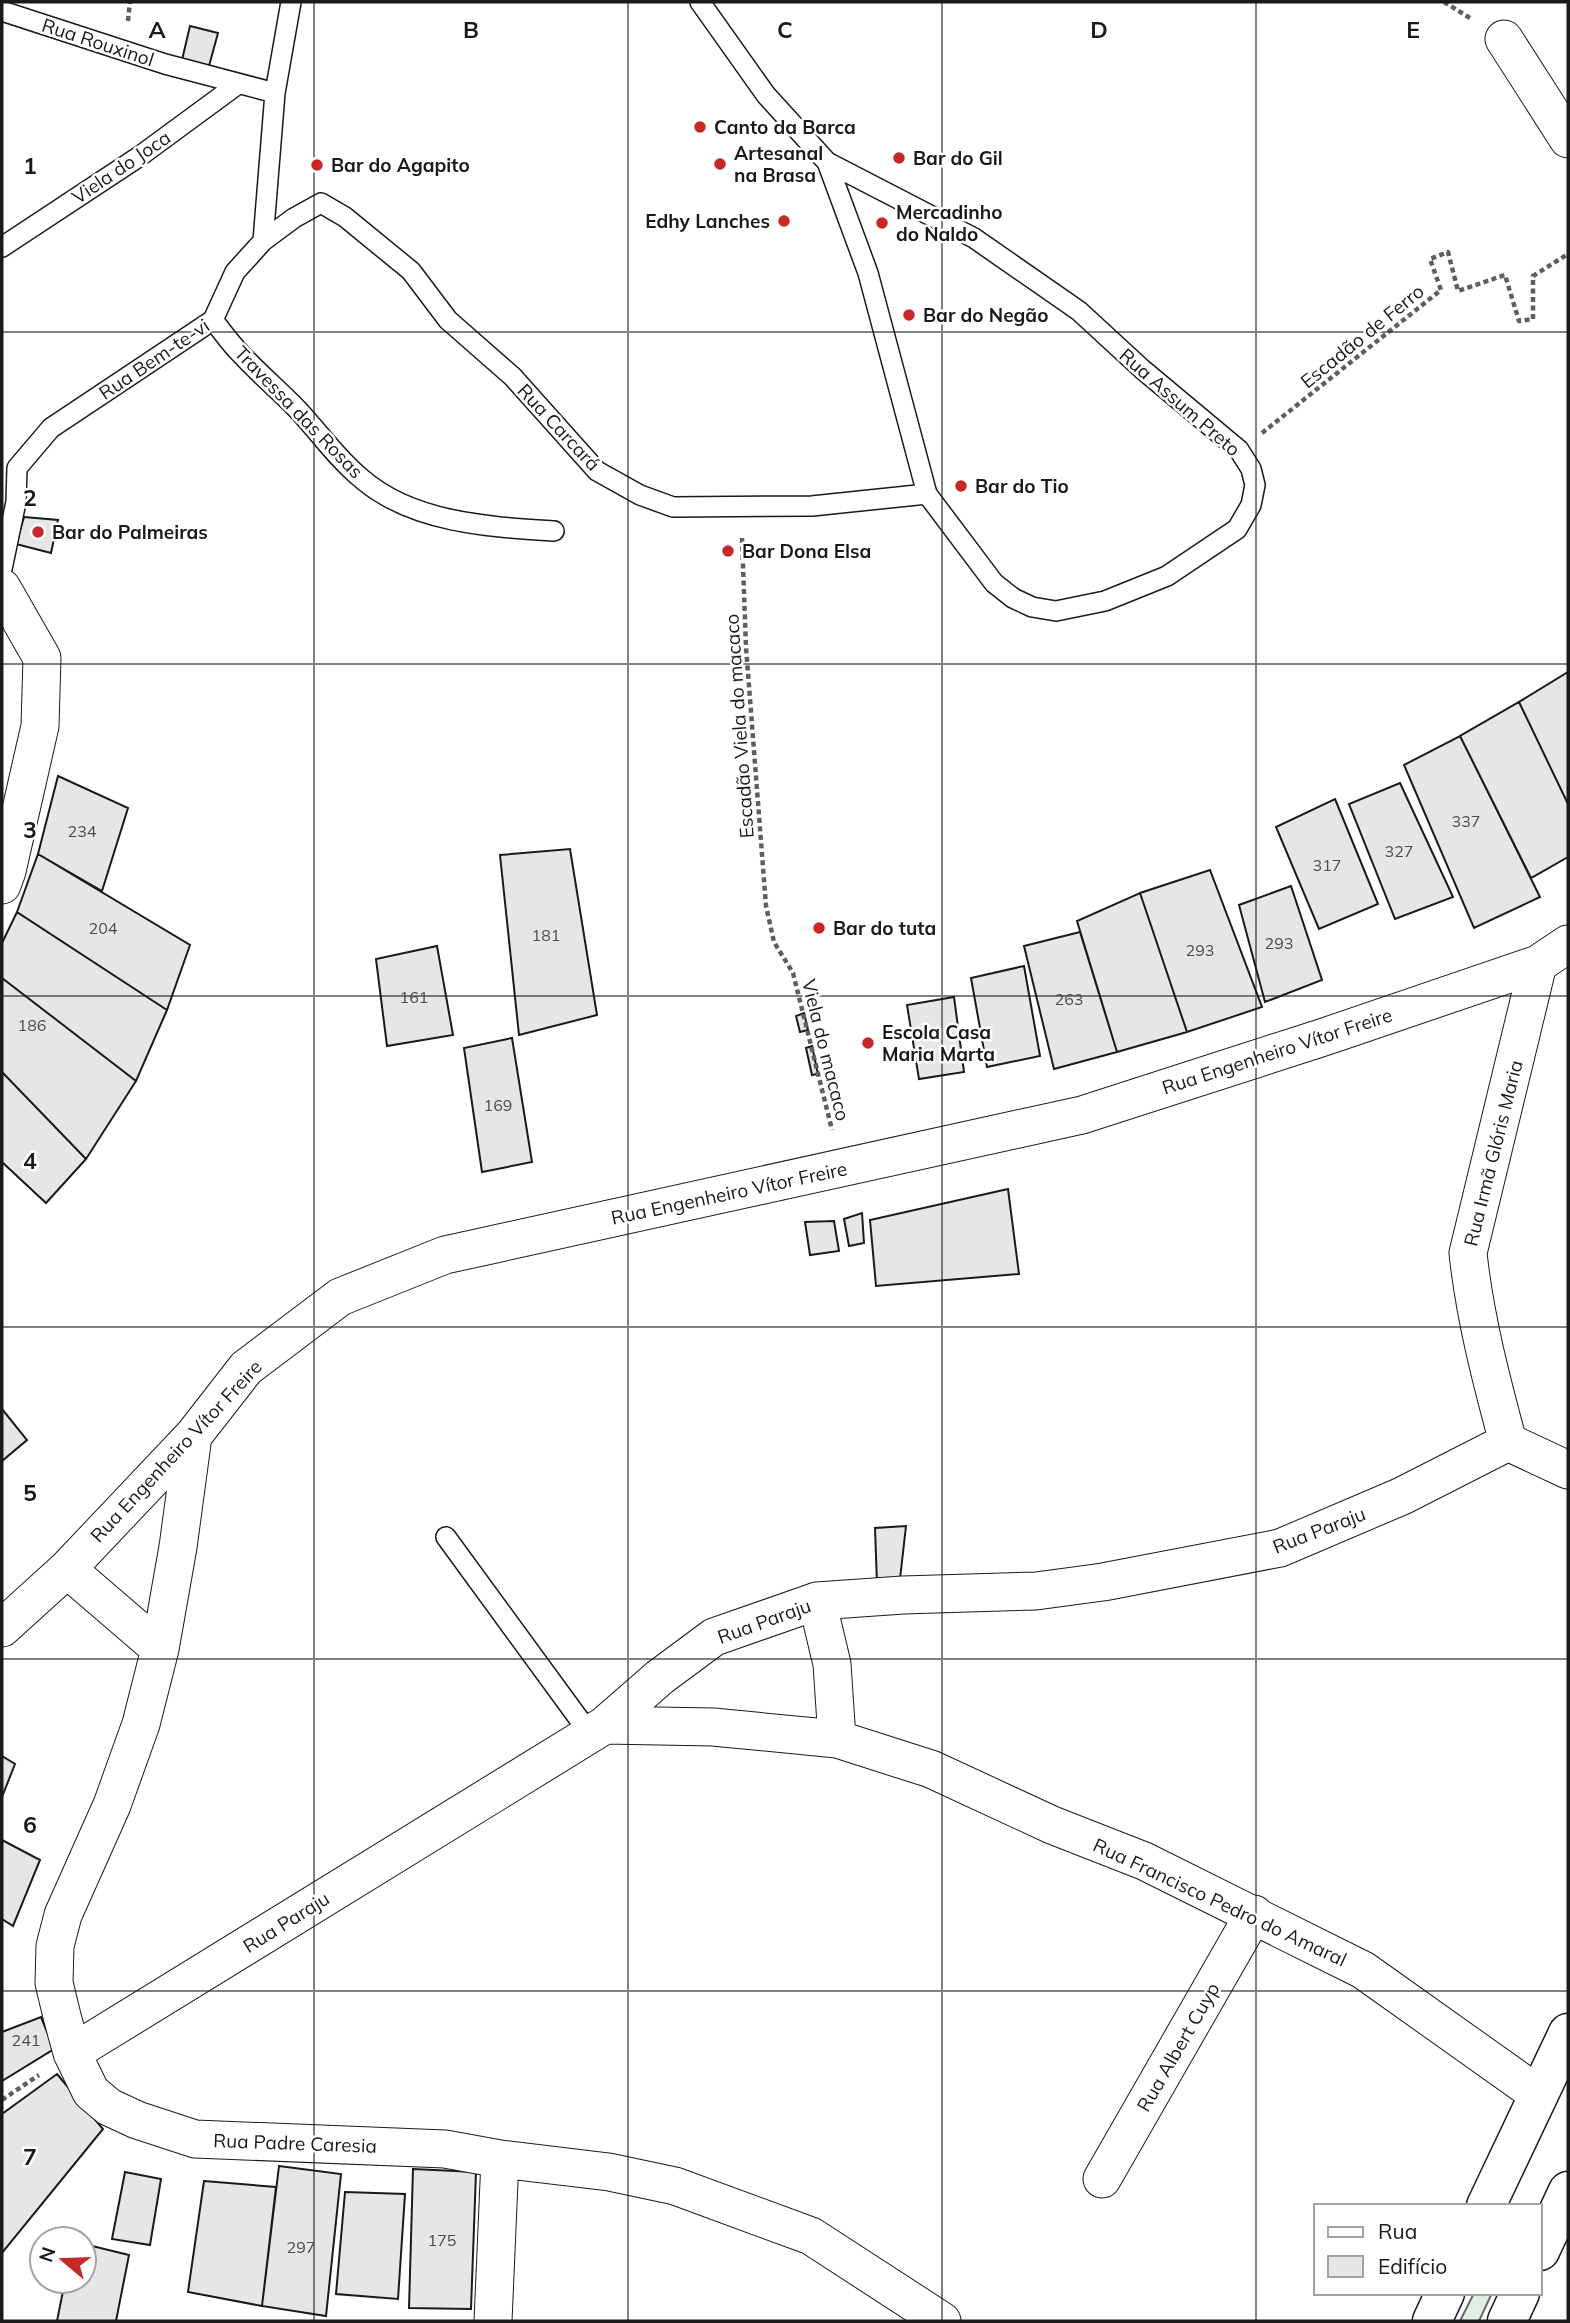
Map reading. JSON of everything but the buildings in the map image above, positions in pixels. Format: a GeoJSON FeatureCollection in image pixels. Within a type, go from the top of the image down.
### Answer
{"type":"FeatureCollection","features":[{"type":"Feature","properties":{"kind":"main road"},"geometry":{"type":"LineString","coordinates":[[1487,2204],[1568,2033]]}},
{"type":"Feature","properties":{"kind":"main road"},"geometry":{"type":"LineString","coordinates":[[1542,2246],[1568,2192]]}},
{"type":"Feature","properties":{"kind":"main road"},"geometry":{"type":"LineString","coordinates":[[1432,2321],[1444,2295]]}},
{"type":"Feature","properties":{"kind":"main road"},"geometry":{"type":"LineString","coordinates":[[1507,2321],[1519,2295]]}},
{"type":"Feature","properties":{"kind":"street"},"geometry":{"type":"LineString","coordinates":[[1504,39],[1568,139]]}},
{"type":"Feature","properties":{"kind":"street"},"geometry":{"type":"LineString","coordinates":[[2,588],[42,658],[40,726],[2,885]]}},
{"type":"Feature","properties":{"kind":"street","name":"Rua Engenheiro Vítor Freire"},"geometry":{"type":"LineString","coordinates":[[2,1628],[67,1569],[193,1436],[246,1368],[340,1297],[445,1255],[1082,1115],[1327,1037],[1538,964],[1568,944]]}},
{"type":"Feature","properties":{"kind":"street","name":"Rua Irmã Glóris Maria"},"geometry":{"type":"LineString","coordinates":[[1508,1441],[1480,1333],[1468,1253],[1538,964]]}},
{"type":"Feature","properties":{"kind":"street","name":"Rua Padre Caresia"},"geometry":{"type":"LineString","coordinates":[[193,1436],[178,1547],[160,1648],[141,1724],[112,1805],[63,1915],[55,1946],[54,1983],[72,2053],[91,2092],[109,2107],[137,2120],[195,2139],[445,2149],[500,2159],[609,2172],[675,2186],[811,2236],[942,2321]]}},
{"type":"Feature","properties":{"kind":"street"},"geometry":{"type":"LineString","coordinates":[[1508,1441],[1568,1470]]}},
{"type":"Feature","properties":{"kind":"street","name":"Rua Paraju"},"geometry":{"type":"LineString","coordinates":[[72,2053],[597,1729],[714,1637],[817,1601],[1036,1591],[1103,1582],[1280,1548],[1402,1496],[1508,1441]]}},
{"type":"Feature","properties":{"kind":"street"},"geometry":{"type":"LineString","coordinates":[[67,1569],[160,1648]]}},
{"type":"Feature","properties":{"kind":"street"},"geometry":{"type":"LineString","coordinates":[[817,1601],[832,1664],[837,1739]]}},
{"type":"Feature","properties":{"kind":"street","name":"Rua Francisco Pedro do Amaral"},"geometry":{"type":"LineString","coordinates":[[597,1729],[713,1727],[837,1739],[931,1769],[1052,1825],[1143,1861],[1363,1970],[1539,2095]]}},
{"type":"Feature","properties":{"kind":"street","name":"Rua Albert Cuyp"},"geometry":{"type":"LineString","coordinates":[[1102,2179],[1254,1914]]}},
{"type":"Feature","properties":{"kind":"street"},"geometry":{"type":"LineString","coordinates":[[493,2321],[500,2159]]}},
{"type":"Feature","properties":{"kind":"lane"},"geometry":{"type":"LineString","coordinates":[[263,241],[275,93],[291,2]]}},
{"type":"Feature","properties":{"kind":"lane","name":"Rua Assum Preto"},"geometry":{"type":"LineString","coordinates":[[700,2],[766,95],[827,162],[974,238],[1079,312],[1239,450],[1251,469],[1255,485],[1251,505],[1237,529],[1167,576],[1105,601],[1056,611],[1032,607],[1013,598],[994,583],[927,494],[868,273],[827,162]]}},
{"type":"Feature","properties":{"kind":"lane","name":"Rua Rouxinol"},"geometry":{"type":"LineString","coordinates":[[2,11],[165,64],[275,93]]}},
{"type":"Feature","properties":{"kind":"lane","name":"Viela do Joca"},"geometry":{"type":"LineString","coordinates":[[2,247],[140,156],[238,85]]}},
{"type":"Feature","properties":{"kind":"lane","name":"Rua Carcará"},"geometry":{"type":"LineString","coordinates":[[263,241],[294,218],[321,203],[345,218],[411,271],[448,320],[513,377],[597,471],[640,495],[673,508],[812,506],[927,494]]}},
{"type":"Feature","properties":{"kind":"lane","name":"Rua Bem-te-vi"},"geometry":{"type":"LineString","coordinates":[[2,569],[16,502],[17,468],[51,428],[213,320],[235,272],[263,241]]}},
{"type":"Feature","properties":{"kind":"lane","name":"Travessa das Rosas"},"geometry":{"type":"LineString","coordinates":[[213,320],[240,353],[296,408],[346,464],[362,480],[384,494],[440,516],[495,527],[554,531]]}},
{"type":"Feature","properties":{"kind":"lane"},"geometry":{"type":"LineString","coordinates":[[446,1536],[597,1729]]}},
{"type":"Feature","properties":{"kind":"path","name":"Escadão de Ferro"},"geometry":{"type":"LineString","coordinates":[[1239,450],[1441,290],[1430,259],[1448,252],[1458,291],[1505,275],[1519,321],[1533,318],[1533,276],[1568,254]]}},
{"type":"Feature","properties":{"kind":"path","name":"Escadão Viela do macaco"},"geometry":{"type":"LineString","coordinates":[[741,507],[746,647],[766,906],[774,942]]}},
{"type":"Feature","properties":{"kind":"path","name":"Viela do macaco"},"geometry":{"type":"LineString","coordinates":[[774,942],[793,973],[841,1168]]}},
{"type":"Feature","properties":{"kind":"green space"},"geometry":{"type":"Polygon","coordinates":[[[1473,2295],[1491,2295],[1479,2321],[1460,2321],[1473,2295]]]}},
{"type":"Feature","properties":{"kind":"place","name":"Canto da Barca"},"geometry":{"type":"Point","coordinates":[700,127]}},
{"type":"Feature","properties":{"kind":"place","name":"Bar do Gil"},"geometry":{"type":"Point","coordinates":[899,158]}},
{"type":"Feature","properties":{"kind":"place","name":"Artesanal na Brasa"},"geometry":{"type":"Point","coordinates":[720,164]}},
{"type":"Feature","properties":{"kind":"place","name":"Bar do Agapito"},"geometry":{"type":"Point","coordinates":[317,165]}},
{"type":"Feature","properties":{"kind":"place","name":"Edhy Lanches"},"geometry":{"type":"Point","coordinates":[784,221]}},
{"type":"Feature","properties":{"kind":"place","name":"Mercadinho do Naldo"},"geometry":{"type":"Point","coordinates":[882,223]}},
{"type":"Feature","properties":{"kind":"place","name":"Bar do Negão"},"geometry":{"type":"Point","coordinates":[909,315]}},
{"type":"Feature","properties":{"kind":"place","name":"Bar do Tio"},"geometry":{"type":"Point","coordinates":[961,486]}},
{"type":"Feature","properties":{"kind":"place","name":"Bar do Palmeiras"},"geometry":{"type":"Point","coordinates":[38,532]}},
{"type":"Feature","properties":{"kind":"place","name":"Bar Dona Elsa"},"geometry":{"type":"Point","coordinates":[728,551]}},
{"type":"Feature","properties":{"kind":"place","name":"Bar do tuta"},"geometry":{"type":"Point","coordinates":[819,928]}},
{"type":"Feature","properties":{"kind":"place","name":"Escola Casa Maria Marta"},"geometry":{"type":"Point","coordinates":[868,1043]}}]}
